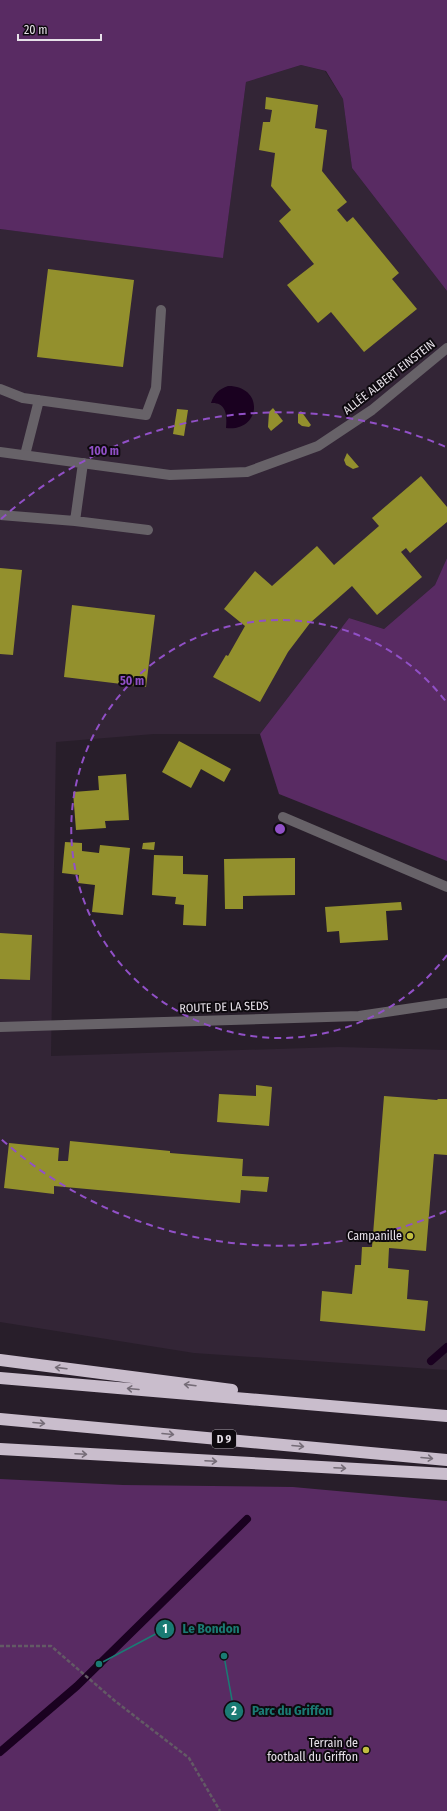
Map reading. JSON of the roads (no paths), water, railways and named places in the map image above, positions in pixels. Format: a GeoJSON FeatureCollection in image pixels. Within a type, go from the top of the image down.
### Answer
{"type":"FeatureCollection","features":[{"type":"Feature","properties":{"kind":"highway"},"geometry":{"type":"LineString","coordinates":[[0,1360],[410,1413]]}},
{"type":"Feature","properties":{"kind":"highway"},"geometry":{"type":"LineString","coordinates":[[0,1378],[447,1416]]}},
{"type":"Feature","properties":{"kind":"highway","name":"D 9"},"geometry":{"type":"LineString","coordinates":[[0,1419],[447,1460]]}},
{"type":"Feature","properties":{"kind":"highway"},"geometry":{"type":"LineString","coordinates":[[0,1449],[447,1474]]}},
{"type":"Feature","properties":{"kind":"street"},"geometry":{"type":"LineString","coordinates":[[0,389],[23,398],[146,415],[156,388],[161,310]]}},
{"type":"Feature","properties":{"kind":"street","name":"ALLÉE ALBERT EINSTEIN"},"geometry":{"type":"LineString","coordinates":[[0,452],[170,476],[247,472],[318,446],[372,410],[447,348]]}},
{"type":"Feature","properties":{"kind":"street"},"geometry":{"type":"LineString","coordinates":[[25,455],[39,400]]}},
{"type":"Feature","properties":{"kind":"street"},"geometry":{"type":"LineString","coordinates":[[75,521],[83,463]]}},
{"type":"Feature","properties":{"kind":"street"},"geometry":{"type":"LineString","coordinates":[[0,514],[148,530]]}},
{"type":"Feature","properties":{"kind":"street"},"geometry":{"type":"LineString","coordinates":[[283,817],[447,887]]}},
{"type":"Feature","properties":{"kind":"street","name":"ROUTE DE LA SEDS"},"geometry":{"type":"LineString","coordinates":[[0,1027],[359,1016],[447,1003]]}},
{"type":"Feature","properties":{"kind":"waterway"},"geometry":{"type":"LineString","coordinates":[[431,1361],[447,1347]]}},
{"type":"Feature","properties":{"kind":"waterway"},"geometry":{"type":"LineString","coordinates":[[0,1752],[77,1686],[247,1519]]}},
{"type":"Feature","properties":{"kind":"place","name":"Campanille"},"geometry":{"type":"Point","coordinates":[410,1236]}},
{"type":"Feature","properties":{"kind":"place","name":"Parc du Griffon"},"geometry":{"type":"Point","coordinates":[224,1656]}},
{"type":"Feature","properties":{"kind":"place","name":"Le Bondon"},"geometry":{"type":"Point","coordinates":[99,1664]}},
{"type":"Feature","properties":{"kind":"place","name":"Terrain de football du Griffon"},"geometry":{"type":"Point","coordinates":[366,1750]}}]}
